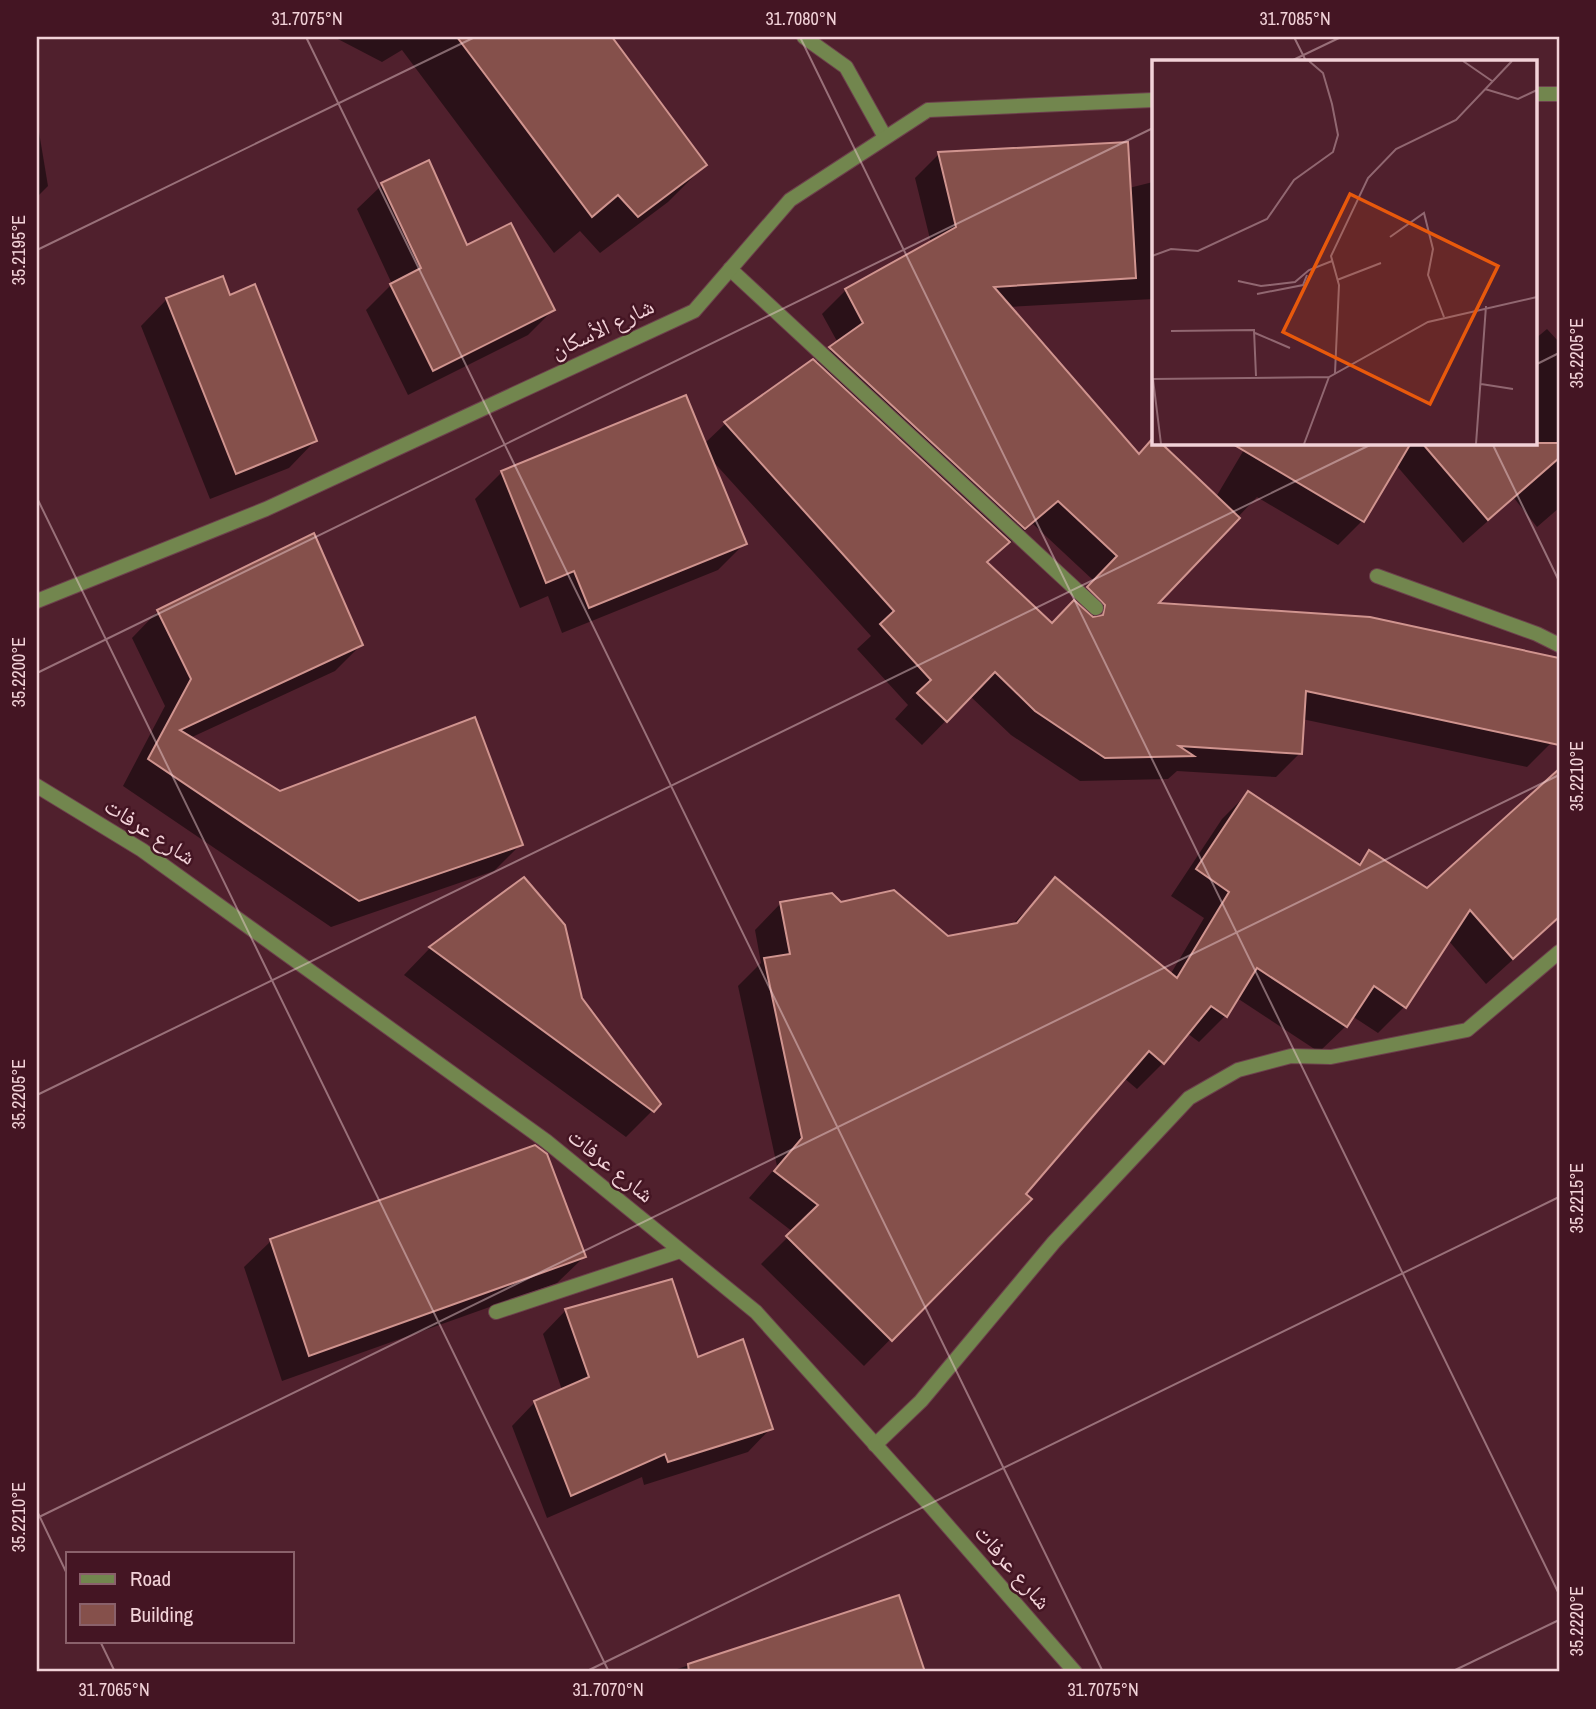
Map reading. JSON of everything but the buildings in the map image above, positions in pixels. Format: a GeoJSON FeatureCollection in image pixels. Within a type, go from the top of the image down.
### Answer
{"type":"FeatureCollection","features":[{"type":"Feature","properties":{"kind":"street"},"geometry":{"type":"LineString","coordinates":[[804,37],[846,67],[885,137]]}},
{"type":"Feature","properties":{"kind":"street"},"geometry":{"type":"LineString","coordinates":[[1536,94],[1559,94]]}},
{"type":"Feature","properties":{"kind":"street","name":"شارع الأسكان"},"geometry":{"type":"LineString","coordinates":[[37,601],[266,509],[694,311],[790,200],[928,110],[1152,100]]}},
{"type":"Feature","properties":{"kind":"street"},"geometry":{"type":"LineString","coordinates":[[730,269],[1096,608]]}},
{"type":"Feature","properties":{"kind":"street"},"geometry":{"type":"LineString","coordinates":[[1377,576],[1537,634],[1559,645]]}},
{"type":"Feature","properties":{"kind":"street","name":"شارع عرفات"},"geometry":{"type":"LineString","coordinates":[[37,786],[142,850],[546,1141],[756,1312],[1075,1672]]}},
{"type":"Feature","properties":{"kind":"street"},"geometry":{"type":"LineString","coordinates":[[875,1445],[921,1401],[1054,1242],[1189,1098],[1238,1070],[1291,1056],[1331,1057],[1467,1030],[1559,952]]}},
{"type":"Feature","properties":{"kind":"street"},"geometry":{"type":"LineString","coordinates":[[496,1312],[680,1251]]}}]}
